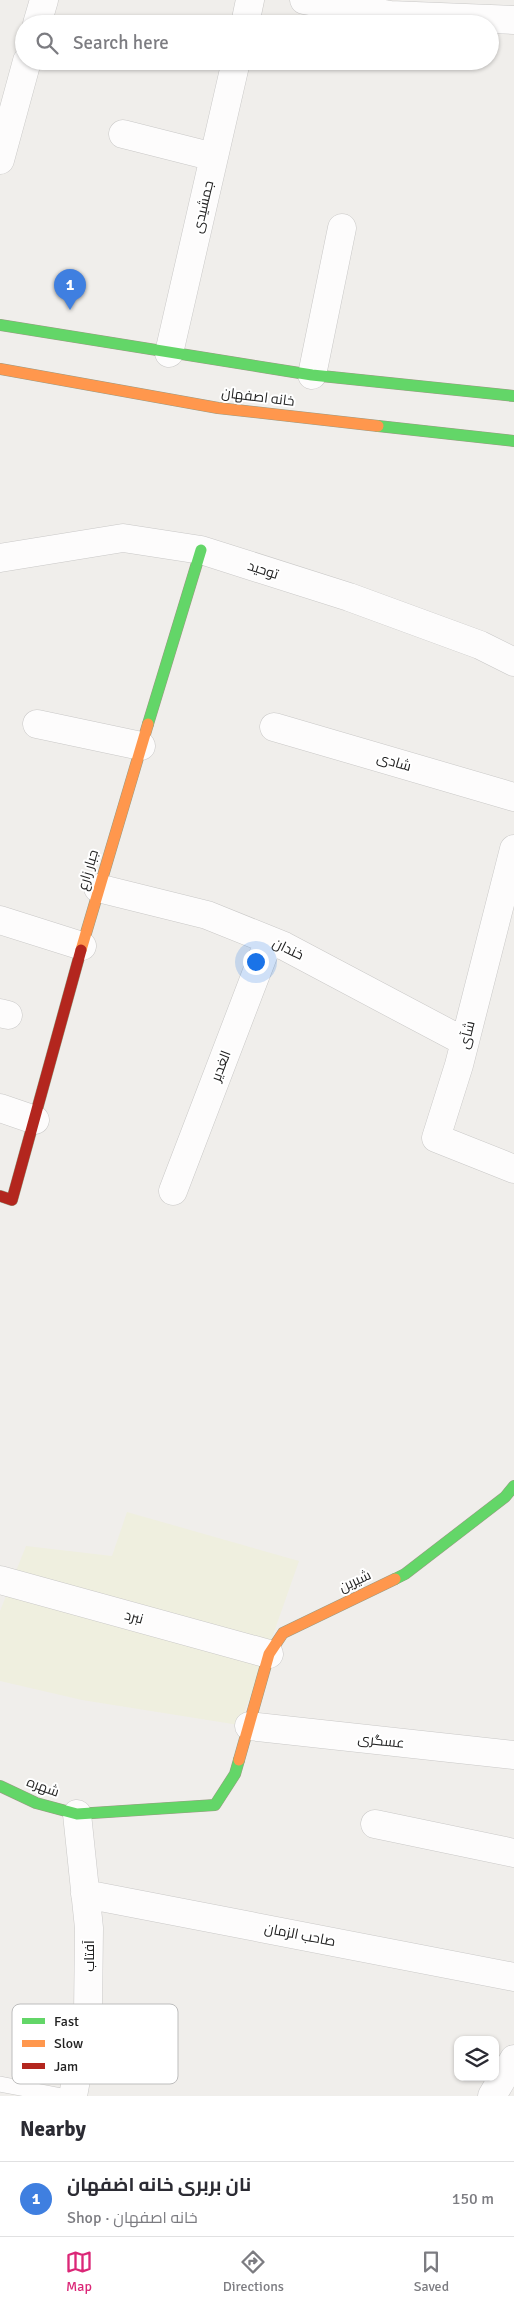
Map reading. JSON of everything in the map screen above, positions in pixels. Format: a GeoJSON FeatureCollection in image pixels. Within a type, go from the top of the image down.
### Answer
{"type":"FeatureCollection","features":[{"type":"Feature","properties":{"kind":"street"},"geometry":{"type":"LineString","coordinates":[[40,15],[44,0]]}},
{"type":"Feature","properties":{"kind":"street"},"geometry":{"type":"LineString","coordinates":[[247,15],[250,0]]}},
{"type":"Feature","properties":{"kind":"street"},"geometry":{"type":"LineString","coordinates":[[304,0],[390,15]]}},
{"type":"Feature","properties":{"kind":"street"},"geometry":{"type":"LineString","coordinates":[[499,19],[514,20]]}},
{"type":"Feature","properties":{"kind":"street"},"geometry":{"type":"LineString","coordinates":[[0,160],[25,70]]}},
{"type":"Feature","properties":{"kind":"street","name":"جمشیدی"},"geometry":{"type":"LineString","coordinates":[[169,353],[234,70]]}},
{"type":"Feature","properties":{"kind":"street"},"geometry":{"type":"LineString","coordinates":[[123,134],[214,157]]}},
{"type":"Feature","properties":{"kind":"street"},"geometry":{"type":"LineString","coordinates":[[312,375],[342,228]]}},
{"type":"Feature","properties":{"kind":"street","name":"خانه اصفهان"},"geometry":{"type":"LineString","coordinates":[[0,325],[312,375],[514,396]]}},
{"type":"Feature","properties":{"kind":"street","name":"خانه اصفهان"},"geometry":{"type":"LineString","coordinates":[[0,369],[218,408],[514,442]]}},
{"type":"Feature","properties":{"kind":"street","name":"توحید"},"geometry":{"type":"LineString","coordinates":[[0,558],[123,538],[201,550],[349,597],[480,645],[514,662]]}},
{"type":"Feature","properties":{"kind":"street","name":"جبار زارع"},"geometry":{"type":"LineString","coordinates":[[0,1196],[12,1200],[98,888],[201,550]]}},
{"type":"Feature","properties":{"kind":"street"},"geometry":{"type":"LineString","coordinates":[[37,724],[141,746]]}},
{"type":"Feature","properties":{"kind":"street","name":"شادی"},"geometry":{"type":"LineString","coordinates":[[274,727],[514,797]]}},
{"type":"Feature","properties":{"kind":"street","name":"شآی"},"geometry":{"type":"LineString","coordinates":[[514,849],[465,1042],[436,1138],[514,1169]]}},
{"type":"Feature","properties":{"kind":"street","name":"خندان"},"geometry":{"type":"LineString","coordinates":[[98,888],[207,915],[284,946],[465,1042]]}},
{"type":"Feature","properties":{"kind":"street"},"geometry":{"type":"LineString","coordinates":[[0,920],[82,946]]}},
{"type":"Feature","properties":{"kind":"street","name":"الغدیر"},"geometry":{"type":"LineString","coordinates":[[173,1191],[269,940]]}},
{"type":"Feature","properties":{"kind":"street"},"geometry":{"type":"LineString","coordinates":[[0,1108],[34,1120]]}},
{"type":"Feature","properties":{"kind":"street","name":"شیرین"},"geometry":{"type":"LineString","coordinates":[[249,1726],[269,1654],[283,1633],[405,1574],[511,1493]]}},
{"type":"Feature","properties":{"kind":"street","name":"نبرد"},"geometry":{"type":"LineString","coordinates":[[0,1580],[269,1654]]}},
{"type":"Feature","properties":{"kind":"street"},"geometry":{"type":"LineString","coordinates":[[77,1814],[215,1805],[234,1774],[249,1726]]}},
{"type":"Feature","properties":{"kind":"street","name":"عسگری"},"geometry":{"type":"LineString","coordinates":[[249,1726],[514,1755]]}},
{"type":"Feature","properties":{"kind":"street","name":"شهره"},"geometry":{"type":"LineString","coordinates":[[0,1786],[36,1803],[77,1814]]}},
{"type":"Feature","properties":{"kind":"street","name":"آفتاب"},"geometry":{"type":"LineString","coordinates":[[77,1814],[89,1928],[88,2004]]}},
{"type":"Feature","properties":{"kind":"street"},"geometry":{"type":"LineString","coordinates":[[375,1824],[514,1853]]}},
{"type":"Feature","properties":{"kind":"street","name":"صاحب الزمان"},"geometry":{"type":"LineString","coordinates":[[85,1894],[514,1977]]}},
{"type":"Feature","properties":{"kind":"street"},"geometry":{"type":"LineString","coordinates":[[492,2096],[514,2059]]}},
{"type":"Feature","properties":{"kind":"lane"},"geometry":{"type":"LineString","coordinates":[[0,2084],[62,2096]]}},
{"type":"Feature","properties":{"kind":"green space"},"geometry":{"type":"Polygon","coordinates":[[[127,1512],[299,1561],[260,1672],[239,1725],[82,1700],[0,1681],[0,1611],[26,1546],[112,1556],[127,1512]]]}},
{"type":"Feature","properties":{"kind":"traffic: fast"},"geometry":{"type":"LineString","coordinates":[[0,325],[312,375],[514,396]]}},
{"type":"Feature","properties":{"kind":"traffic: fast"},"geometry":{"type":"LineString","coordinates":[[378,426],[514,441]]}},
{"type":"Feature","properties":{"kind":"traffic: fast"},"geometry":{"type":"LineString","coordinates":[[148,724],[201,550]]}},
{"type":"Feature","properties":{"kind":"traffic: fast"},"geometry":{"type":"LineString","coordinates":[[395,1579],[405,1574],[505,1497],[514,1486]]}},
{"type":"Feature","properties":{"kind":"traffic: fast"},"geometry":{"type":"LineString","coordinates":[[0,1786],[36,1803],[77,1814],[215,1805],[235,1774],[239,1760]]}},
{"type":"Feature","properties":{"kind":"traffic: slow"},"geometry":{"type":"LineString","coordinates":[[0,369],[218,408],[378,426]]}},
{"type":"Feature","properties":{"kind":"traffic: slow"},"geometry":{"type":"LineString","coordinates":[[81,950],[148,724]]}},
{"type":"Feature","properties":{"kind":"traffic: slow"},"geometry":{"type":"LineString","coordinates":[[239,1760],[269,1654],[283,1633],[395,1579]]}},
{"type":"Feature","properties":{"kind":"traffic: jam"},"geometry":{"type":"LineString","coordinates":[[0,1196],[12,1200],[81,950]]}},
{"type":"Feature","properties":{"kind":"place","name":"نان بربری خانه اضفهان"},"geometry":{"type":"Point","coordinates":[70,310]}}]}
